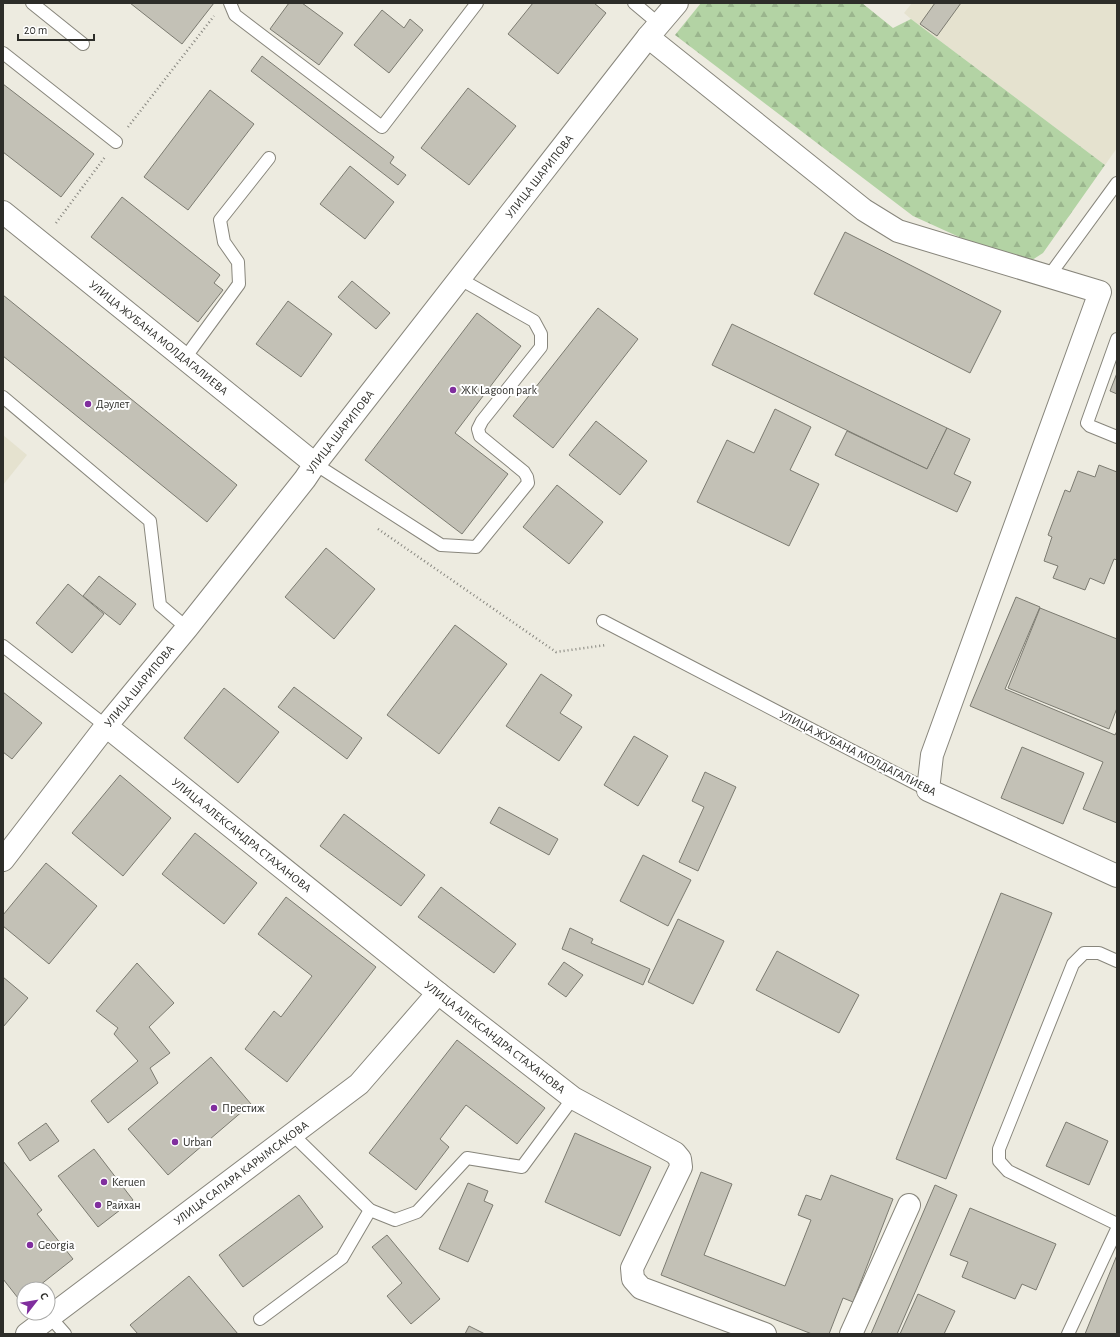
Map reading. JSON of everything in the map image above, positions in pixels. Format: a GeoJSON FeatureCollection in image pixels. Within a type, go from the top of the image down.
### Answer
{"type":"FeatureCollection","features":[{"type":"Feature","properties":{"kind":"street","name":"УЛИЦА ШАРИПОВА"},"geometry":{"type":"LineString","coordinates":[[3,860],[106,726],[187,628],[305,479],[315,464],[676,3]]}},
{"type":"Feature","properties":{"kind":"street"},"geometry":{"type":"LineString","coordinates":[[654,31],[864,210],[898,231],[1109,295],[932,755],[928,790]]}},
{"type":"Feature","properties":{"kind":"street","name":"УЛИЦА ЖУБАНА МОЛДАГАЛИЕВА"},"geometry":{"type":"LineString","coordinates":[[3,212],[315,464]]}},
{"type":"Feature","properties":{"kind":"street","name":"УЛИЦА АЛЕКСАНДРА СТАХАНОВА"},"geometry":{"type":"LineString","coordinates":[[106,726],[438,993],[573,1098],[675,1152],[680,1159],[681,1167],[632,1268],[633,1278],[641,1288],[765,1334]]}},
{"type":"Feature","properties":{"kind":"street","name":"УЛИЦА ЖУБАНА МОЛДАГАЛИЕВА"},"geometry":{"type":"LineString","coordinates":[[928,790],[1117,876]]}},
{"type":"Feature","properties":{"kind":"street","name":"УЛИЦА САПАРА КАРЫМСАКОВА"},"geometry":{"type":"LineString","coordinates":[[56,1312],[359,1084],[438,993]]}},
{"type":"Feature","properties":{"kind":"street"},"geometry":{"type":"LineString","coordinates":[[851,1334],[909,1205]]}},
{"type":"Feature","properties":{"kind":"street","name":"УЛИЦА САПАРА КАРЫМСАКОВА"},"geometry":{"type":"LineString","coordinates":[[27,1334],[45,1321]]}},
{"type":"Feature","properties":{"kind":"lane"},"geometry":{"type":"LineString","coordinates":[[32,3],[83,44]]}},
{"type":"Feature","properties":{"kind":"lane"},"geometry":{"type":"LineString","coordinates":[[230,3],[235,15],[382,127],[477,3]]}},
{"type":"Feature","properties":{"kind":"lane"},"geometry":{"type":"LineString","coordinates":[[634,3],[654,31]]}},
{"type":"Feature","properties":{"kind":"lane"},"geometry":{"type":"LineString","coordinates":[[3,53],[116,142]]}},
{"type":"Feature","properties":{"kind":"lane"},"geometry":{"type":"LineString","coordinates":[[185,358],[239,284],[238,262],[224,242],[220,220],[269,158]]}},
{"type":"Feature","properties":{"kind":"lane"},"geometry":{"type":"LineString","coordinates":[[1049,276],[1117,183]]}},
{"type":"Feature","properties":{"kind":"lane"},"geometry":{"type":"LineString","coordinates":[[315,464],[441,545],[458,547],[476,547],[528,484],[527,477],[524,472],[480,436],[478,429],[482,421],[541,347],[541,334],[534,321],[460,279]]}},
{"type":"Feature","properties":{"kind":"lane"},"geometry":{"type":"LineString","coordinates":[[1117,339],[1087,422],[1090,426],[1117,437]]}},
{"type":"Feature","properties":{"kind":"lane"},"geometry":{"type":"LineString","coordinates":[[3,397],[150,521],[160,605],[187,628]]}},
{"type":"Feature","properties":{"kind":"lane","name":"УЛИЦА ЖУБАНА МОЛДАГАЛИЕВА"},"geometry":{"type":"LineString","coordinates":[[603,622],[928,790]]}},
{"type":"Feature","properties":{"kind":"lane"},"geometry":{"type":"LineString","coordinates":[[3,646],[106,726]]}},
{"type":"Feature","properties":{"kind":"lane"},"geometry":{"type":"LineString","coordinates":[[1117,961],[1099,953],[1084,953],[1073,964],[999,1149],[999,1161],[1008,1171],[1117,1224]]}},
{"type":"Feature","properties":{"kind":"lane"},"geometry":{"type":"LineString","coordinates":[[292,1134],[370,1210],[395,1220],[417,1212],[467,1158],[522,1167],[573,1098]]}},
{"type":"Feature","properties":{"kind":"lane"},"geometry":{"type":"LineString","coordinates":[[260,1319],[342,1258],[370,1210]]}},
{"type":"Feature","properties":{"kind":"lane"},"geometry":{"type":"LineString","coordinates":[[1068,1334],[1117,1229]]}},
{"type":"Feature","properties":{"kind":"lane"},"geometry":{"type":"LineString","coordinates":[[54,1321],[65,1334]]}},
{"type":"Feature","properties":{"kind":"path"},"geometry":{"type":"LineString","coordinates":[[41,243],[116,142],[214,15]]}},
{"type":"Feature","properties":{"kind":"path"},"geometry":{"type":"LineString","coordinates":[[376,528],[556,652],[638,640]]}},
{"type":"Feature","properties":{"kind":"shaded area"},"geometry":{"type":"Polygon","coordinates":[[[912,3],[1117,3],[1117,148],[1105,165],[911,19],[904,13],[912,3]]]}},
{"type":"Feature","properties":{"kind":"shaded area"},"geometry":{"type":"Polygon","coordinates":[[[3,435],[27,455],[3,485],[3,435]]]}},
{"type":"Feature","properties":{"kind":"green space"},"geometry":{"type":"Polygon","coordinates":[[[701,3],[862,3],[893,28],[911,19],[1105,165],[1043,253],[1029,262],[1012,261],[913,216],[675,35],[701,3]]]}},
{"type":"Feature","properties":{"kind":"building"},"geometry":{"type":"Polygon","coordinates":[[[130,3],[214,3],[182,44],[130,3]]]}},
{"type":"Feature","properties":{"kind":"building"},"geometry":{"type":"Polygon","coordinates":[[[289,3],[302,3],[343,33],[319,65],[270,29],[289,3]]]}},
{"type":"Feature","properties":{"kind":"building"},"geometry":{"type":"Polygon","coordinates":[[[533,3],[594,3],[606,13],[558,74],[508,34],[533,3]]]}},
{"type":"Feature","properties":{"kind":"building"},"geometry":{"type":"Polygon","coordinates":[[[935,3],[961,3],[937,36],[920,24],[935,3]]]}},
{"type":"Feature","properties":{"kind":"building"},"geometry":{"type":"Polygon","coordinates":[[[382,10],[404,28],[410,19],[423,30],[389,73],[354,45],[382,10]]]}},
{"type":"Feature","properties":{"kind":"building"},"geometry":{"type":"Polygon","coordinates":[[[262,56],[394,157],[390,163],[406,175],[398,185],[251,71],[262,56]]]}},
{"type":"Feature","properties":{"kind":"building"},"geometry":{"type":"Polygon","coordinates":[[[3,84],[94,154],[61,197],[3,152],[3,84]]]}},
{"type":"Feature","properties":{"kind":"building"},"geometry":{"type":"Polygon","coordinates":[[[468,88],[516,126],[469,185],[421,148],[468,88]]]}},
{"type":"Feature","properties":{"kind":"building"},"geometry":{"type":"Polygon","coordinates":[[[210,90],[254,124],[188,210],[144,177],[210,90]]]}},
{"type":"Feature","properties":{"kind":"building"},"geometry":{"type":"Polygon","coordinates":[[[350,166],[394,202],[365,239],[320,204],[350,166]]]}},
{"type":"Feature","properties":{"kind":"building"},"geometry":{"type":"Polygon","coordinates":[[[122,197],[220,275],[214,283],[223,290],[198,322],[91,237],[122,197]]]}},
{"type":"Feature","properties":{"kind":"building"},"geometry":{"type":"Polygon","coordinates":[[[845,232],[1001,311],[970,373],[814,294],[845,232]]]}},
{"type":"Feature","properties":{"kind":"building"},"geometry":{"type":"Polygon","coordinates":[[[352,281],[390,313],[376,329],[338,297],[352,281]]]}},
{"type":"Feature","properties":{"kind":"building"},"geometry":{"type":"Polygon","coordinates":[[[3,295],[237,485],[207,522],[3,356],[3,295]]]}},
{"type":"Feature","properties":{"kind":"building"},"geometry":{"type":"Polygon","coordinates":[[[288,301],[332,334],[301,377],[256,344],[288,301]]]}},
{"type":"Feature","properties":{"kind":"building"},"geometry":{"type":"Polygon","coordinates":[[[598,308],[638,339],[553,448],[513,416],[598,308]]]}},
{"type":"Feature","properties":{"kind":"building","name":"ЖК Lagoon park"},"geometry":{"type":"Polygon","coordinates":[[[477,313],[521,346],[455,433],[508,474],[462,534],[365,460],[477,313]]]}},
{"type":"Feature","properties":{"kind":"building"},"geometry":{"type":"Polygon","coordinates":[[[732,324],[947,428],[927,469],[712,365],[732,324]]]}},
{"type":"Feature","properties":{"kind":"building"},"geometry":{"type":"Polygon","coordinates":[[[1117,373],[1117,394],[1110,391],[1117,373]]]}},
{"type":"Feature","properties":{"kind":"building"},"geometry":{"type":"Polygon","coordinates":[[[775,409],[811,427],[790,470],[819,484],[789,546],[697,502],[727,440],[754,453],[775,409]]]}},
{"type":"Feature","properties":{"kind":"building"},"geometry":{"type":"Polygon","coordinates":[[[596,421],[647,461],[620,495],[569,455],[596,421]]]}},
{"type":"Feature","properties":{"kind":"building"},"geometry":{"type":"Polygon","coordinates":[[[947,428],[970,439],[954,474],[971,482],[957,512],[835,455],[847,431],[927,469],[947,428]]]}},
{"type":"Feature","properties":{"kind":"building"},"geometry":{"type":"Polygon","coordinates":[[[1099,465],[1117,472],[1117,560],[1114,559],[1104,584],[1090,578],[1085,590],[1053,578],[1058,566],[1044,561],[1052,537],[1048,535],[1065,490],[1070,492],[1078,471],[1095,477],[1099,465]]]}},
{"type":"Feature","properties":{"kind":"building"},"geometry":{"type":"Polygon","coordinates":[[[557,485],[603,522],[569,564],[523,527],[557,485]]]}},
{"type":"Feature","properties":{"kind":"building"},"geometry":{"type":"Polygon","coordinates":[[[326,548],[375,589],[334,639],[285,597],[326,548]]]}},
{"type":"Feature","properties":{"kind":"building"},"geometry":{"type":"Polygon","coordinates":[[[99,576],[136,604],[120,625],[83,596],[99,576]]]}},
{"type":"Feature","properties":{"kind":"building"},"geometry":{"type":"Polygon","coordinates":[[[68,584],[104,614],[72,653],[36,623],[68,584]]]}},
{"type":"Feature","properties":{"kind":"building"},"geometry":{"type":"Polygon","coordinates":[[[1016,597],[1040,607],[1005,689],[1115,735],[1117,731],[1117,823],[1083,809],[1103,762],[970,706],[1016,597]]]}},
{"type":"Feature","properties":{"kind":"building"},"geometry":{"type":"Polygon","coordinates":[[[1040,608],[1117,639],[1117,708],[1109,729],[1008,688],[1040,608]]]}},
{"type":"Feature","properties":{"kind":"building"},"geometry":{"type":"Polygon","coordinates":[[[455,625],[507,664],[439,754],[387,715],[455,625]]]}},
{"type":"Feature","properties":{"kind":"building"},"geometry":{"type":"Polygon","coordinates":[[[541,674],[572,695],[560,713],[582,727],[559,761],[506,726],[541,674]]]}},
{"type":"Feature","properties":{"kind":"building"},"geometry":{"type":"Polygon","coordinates":[[[294,687],[362,738],[347,759],[278,707],[294,687]]]}},
{"type":"Feature","properties":{"kind":"building"},"geometry":{"type":"Polygon","coordinates":[[[224,688],[279,732],[238,783],[184,738],[224,688]]]}},
{"type":"Feature","properties":{"kind":"building"},"geometry":{"type":"Polygon","coordinates":[[[3,692],[42,723],[12,759],[3,752],[3,692]]]}},
{"type":"Feature","properties":{"kind":"building"},"geometry":{"type":"Polygon","coordinates":[[[634,736],[668,756],[638,806],[604,785],[634,736]]]}},
{"type":"Feature","properties":{"kind":"building"},"geometry":{"type":"Polygon","coordinates":[[[1022,747],[1084,773],[1063,824],[1001,798],[1022,747]]]}},
{"type":"Feature","properties":{"kind":"building"},"geometry":{"type":"Polygon","coordinates":[[[705,772],[736,787],[698,871],[679,862],[704,807],[692,801],[705,772]]]}},
{"type":"Feature","properties":{"kind":"building"},"geometry":{"type":"Polygon","coordinates":[[[120,775],[171,818],[123,876],[72,833],[120,775]]]}},
{"type":"Feature","properties":{"kind":"building"},"geometry":{"type":"Polygon","coordinates":[[[499,807],[558,839],[549,855],[490,823],[499,807]]]}},
{"type":"Feature","properties":{"kind":"building"},"geometry":{"type":"Polygon","coordinates":[[[344,814],[425,875],[401,906],[320,846],[344,814]]]}},
{"type":"Feature","properties":{"kind":"building"},"geometry":{"type":"Polygon","coordinates":[[[195,833],[257,883],[224,924],[162,874],[195,833]]]}},
{"type":"Feature","properties":{"kind":"building"},"geometry":{"type":"Polygon","coordinates":[[[643,855],[691,880],[668,926],[620,901],[643,855]]]}},
{"type":"Feature","properties":{"kind":"building"},"geometry":{"type":"Polygon","coordinates":[[[46,863],[97,906],[49,964],[3,926],[3,915],[46,863]]]}},
{"type":"Feature","properties":{"kind":"building"},"geometry":{"type":"Polygon","coordinates":[[[441,887],[516,944],[494,973],[418,917],[441,887]]]}},
{"type":"Feature","properties":{"kind":"building"},"geometry":{"type":"Polygon","coordinates":[[[1001,893],[1052,913],[946,1179],[896,1159],[1001,893]]]}},
{"type":"Feature","properties":{"kind":"building"},"geometry":{"type":"Polygon","coordinates":[[[286,897],[376,967],[287,1082],[245,1049],[274,1011],[281,1017],[312,976],[258,934],[286,897]]]}},
{"type":"Feature","properties":{"kind":"building"},"geometry":{"type":"Polygon","coordinates":[[[678,919],[724,941],[693,1004],[648,982],[678,919]]]}},
{"type":"Feature","properties":{"kind":"building"},"geometry":{"type":"Polygon","coordinates":[[[570,928],[593,939],[591,943],[650,969],[643,985],[562,949],[570,928]]]}},
{"type":"Feature","properties":{"kind":"building"},"geometry":{"type":"Polygon","coordinates":[[[777,951],[859,995],[839,1033],[756,990],[777,951]]]}},
{"type":"Feature","properties":{"kind":"building"},"geometry":{"type":"Polygon","coordinates":[[[564,962],[583,975],[566,997],[548,984],[564,962]]]}},
{"type":"Feature","properties":{"kind":"building"},"geometry":{"type":"Polygon","coordinates":[[[137,963],[174,1003],[149,1027],[170,1053],[150,1068],[158,1083],[108,1123],[91,1101],[138,1061],[114,1034],[118,1028],[96,1011],[137,963]]]}},
{"type":"Feature","properties":{"kind":"building"},"geometry":{"type":"Polygon","coordinates":[[[3,977],[28,998],[3,1027],[3,977]]]}},
{"type":"Feature","properties":{"kind":"building"},"geometry":{"type":"Polygon","coordinates":[[[457,1040],[545,1108],[517,1144],[466,1105],[440,1139],[449,1147],[416,1190],[369,1153],[457,1040]]]}},
{"type":"Feature","properties":{"kind":"building"},"geometry":{"type":"Polygon","coordinates":[[[211,1057],[251,1104],[168,1175],[128,1129],[211,1057]]]}},
{"type":"Feature","properties":{"kind":"building"},"geometry":{"type":"Polygon","coordinates":[[[1066,1122],[1108,1141],[1089,1185],[1046,1166],[1066,1122]]]}},
{"type":"Feature","properties":{"kind":"building"},"geometry":{"type":"Polygon","coordinates":[[[46,1123],[59,1141],[30,1161],[18,1143],[46,1123]]]}},
{"type":"Feature","properties":{"kind":"building"},"geometry":{"type":"Polygon","coordinates":[[[575,1133],[651,1167],[620,1236],[545,1202],[575,1133]]]}},
{"type":"Feature","properties":{"kind":"building"},"geometry":{"type":"Polygon","coordinates":[[[94,1149],[133,1200],[98,1227],[58,1176],[94,1149]]]}},
{"type":"Feature","properties":{"kind":"building"},"geometry":{"type":"Polygon","coordinates":[[[3,1161],[42,1210],[37,1214],[73,1259],[45,1281],[16,1281],[16,1295],[3,1279],[3,1161]]]}},
{"type":"Feature","properties":{"kind":"building"},"geometry":{"type":"Polygon","coordinates":[[[701,1172],[732,1184],[704,1255],[785,1286],[811,1220],[798,1215],[806,1195],[821,1200],[831,1175],[893,1199],[853,1302],[843,1298],[829,1334],[812,1334],[661,1275],[701,1172]]]}},
{"type":"Feature","properties":{"kind":"building"},"geometry":{"type":"Polygon","coordinates":[[[468,1183],[488,1191],[484,1201],[493,1205],[468,1262],[439,1249],[468,1183]]]}},
{"type":"Feature","properties":{"kind":"building"},"geometry":{"type":"Polygon","coordinates":[[[935,1185],[957,1195],[897,1334],[871,1334],[935,1185]]]}},
{"type":"Feature","properties":{"kind":"building"},"geometry":{"type":"Polygon","coordinates":[[[299,1195],[323,1227],[243,1287],[219,1255],[299,1195]]]}},
{"type":"Feature","properties":{"kind":"building"},"geometry":{"type":"Polygon","coordinates":[[[970,1208],[1056,1244],[1036,1290],[1022,1284],[1015,1299],[962,1277],[968,1262],[950,1255],[970,1208]]]}},
{"type":"Feature","properties":{"kind":"building"},"geometry":{"type":"Polygon","coordinates":[[[387,1235],[440,1299],[411,1324],[387,1296],[402,1283],[372,1247],[387,1235]]]}},
{"type":"Feature","properties":{"kind":"building"},"geometry":{"type":"Polygon","coordinates":[[[1117,1255],[1117,1334],[1085,1334],[1117,1255]]]}},
{"type":"Feature","properties":{"kind":"building"},"geometry":{"type":"Polygon","coordinates":[[[189,1276],[238,1334],[138,1334],[130,1325],[189,1276]]]}},
{"type":"Feature","properties":{"kind":"building"},"geometry":{"type":"Polygon","coordinates":[[[918,1294],[955,1311],[944,1334],[900,1334],[918,1294]]]}},
{"type":"Feature","properties":{"kind":"building"},"geometry":{"type":"Polygon","coordinates":[[[469,1326],[485,1334],[465,1334],[469,1326]]]}},
{"type":"Feature","properties":{"kind":"place","name":"ЖК Lagoon park"},"geometry":{"type":"Point","coordinates":[453,390]}},
{"type":"Feature","properties":{"kind":"place","name":"Дәулет"},"geometry":{"type":"Point","coordinates":[88,404]}},
{"type":"Feature","properties":{"kind":"place","name":"Престиж"},"geometry":{"type":"Point","coordinates":[214,1108]}},
{"type":"Feature","properties":{"kind":"place","name":"Urban"},"geometry":{"type":"Point","coordinates":[175,1142]}},
{"type":"Feature","properties":{"kind":"place","name":"Keruen"},"geometry":{"type":"Point","coordinates":[104,1182]}},
{"type":"Feature","properties":{"kind":"place","name":"Райхан"},"geometry":{"type":"Point","coordinates":[98,1205]}},
{"type":"Feature","properties":{"kind":"place","name":"Georgia"},"geometry":{"type":"Point","coordinates":[30,1245]}}]}
